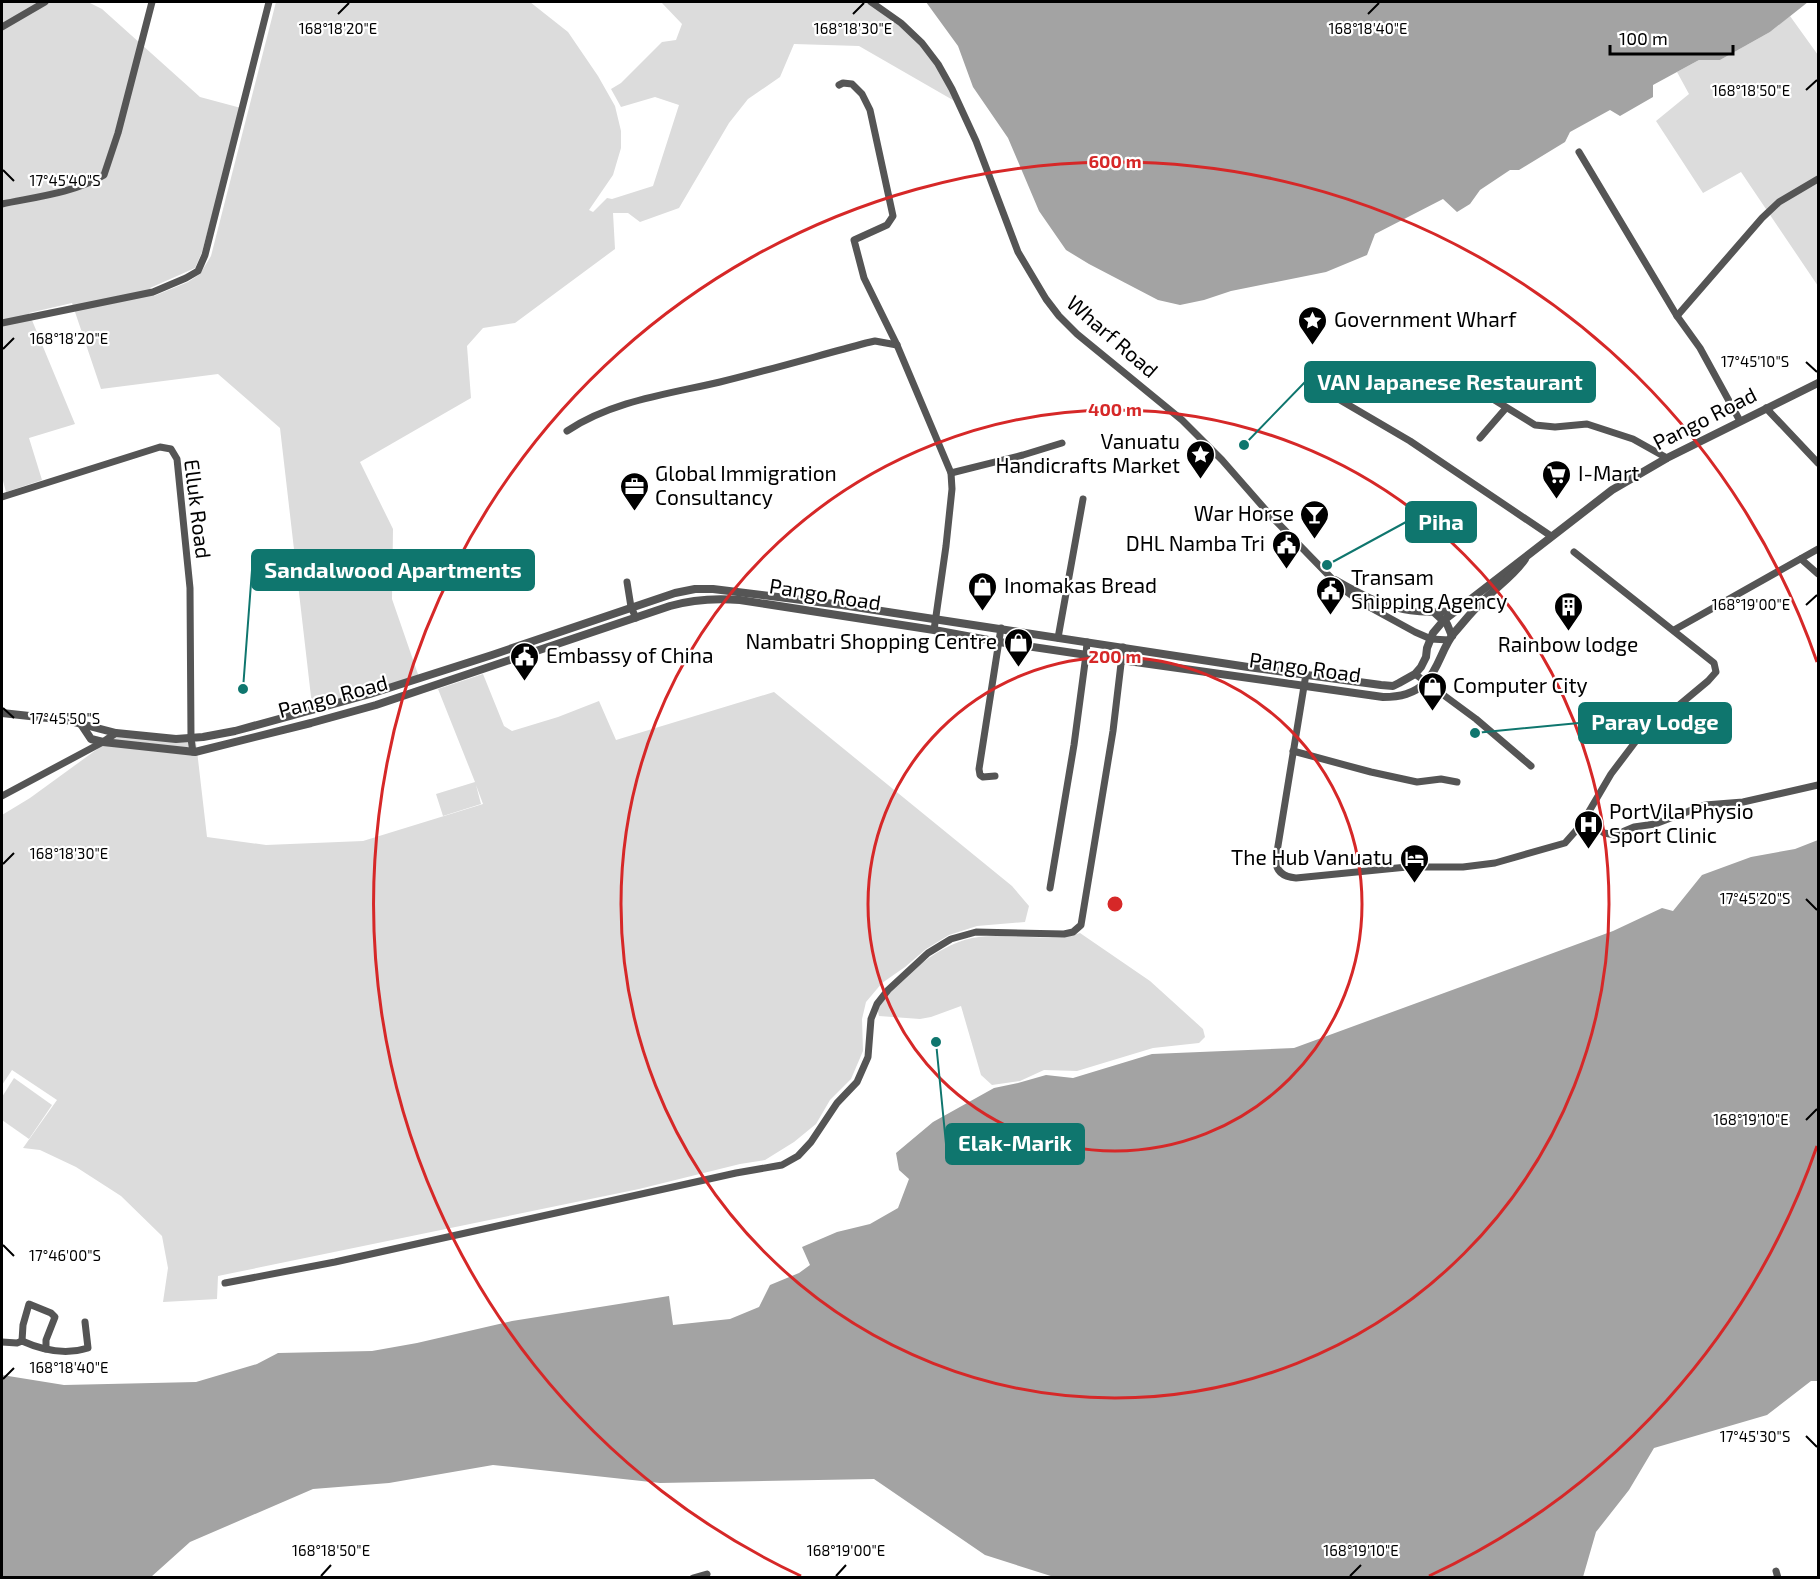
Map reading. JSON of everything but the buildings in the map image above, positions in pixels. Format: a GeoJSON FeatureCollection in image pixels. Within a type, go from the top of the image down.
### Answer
{"type":"FeatureCollection","features":[{"type":"Feature","properties":{"kind":"street"},"geometry":{"type":"LineString","coordinates":[[2,27],[45,2]]}},
{"type":"Feature","properties":{"kind":"street"},"geometry":{"type":"LineString","coordinates":[[2,204],[89,183],[104,175],[118,133],[152,2]]}},
{"type":"Feature","properties":{"kind":"street"},"geometry":{"type":"LineString","coordinates":[[2,323],[153,292],[198,271],[205,255],[269,2]]}},
{"type":"Feature","properties":{"kind":"street","name":"Wharf Road"},"geometry":{"type":"LineString","coordinates":[[870,2],[901,23],[922,43],[938,64],[976,141],[1018,252],[1059,316],[1077,334],[1182,420],[1340,587],[1362,603],[1431,639],[1450,638]]}},
{"type":"Feature","properties":{"kind":"street"},"geometry":{"type":"LineString","coordinates":[[838,85],[852,84],[862,94],[870,110],[893,218],[887,225],[856,237],[853,242],[864,278],[897,345],[951,473],[950,508],[934,630]]}},
{"type":"Feature","properties":{"kind":"street"},"geometry":{"type":"LineString","coordinates":[[1579,152],[1677,316],[1700,348],[1740,421]]}},
{"type":"Feature","properties":{"kind":"street"},"geometry":{"type":"LineString","coordinates":[[1677,316],[1762,218],[1779,202],[1818,179]]}},
{"type":"Feature","properties":{"kind":"street"},"geometry":{"type":"LineString","coordinates":[[567,431],[593,416],[627,404],[875,341],[897,345]]}},
{"type":"Feature","properties":{"kind":"street"},"geometry":{"type":"LineString","coordinates":[[1315,368],[1326,388],[1340,400],[1410,441],[1551,536]]}},
{"type":"Feature","properties":{"kind":"street","name":"Pango Road"},"geometry":{"type":"LineString","coordinates":[[2,713],[66,720],[116,733],[191,739],[235,731],[370,694],[675,593],[709,588],[1001,628],[1357,683],[1393,686],[1406,681],[1420,667],[1426,657],[1431,639],[1444,620],[1455,610],[1612,490],[1667,458],[1818,383]]}},
{"type":"Feature","properties":{"kind":"street"},"geometry":{"type":"LineString","coordinates":[[1475,388],[1535,425],[1555,427],[1587,424],[1633,439],[1667,458]]}},
{"type":"Feature","properties":{"kind":"street"},"geometry":{"type":"LineString","coordinates":[[1480,438],[1506,408]]}},
{"type":"Feature","properties":{"kind":"street"},"geometry":{"type":"LineString","coordinates":[[1766,408],[1818,463]]}},
{"type":"Feature","properties":{"kind":"street"},"geometry":{"type":"LineString","coordinates":[[951,473],[1062,443]]}},
{"type":"Feature","properties":{"kind":"street","name":"Elluk Road"},"geometry":{"type":"LineString","coordinates":[[2,497],[160,447],[171,449],[177,459],[190,588],[193,752]]}},
{"type":"Feature","properties":{"kind":"street"},"geometry":{"type":"LineString","coordinates":[[1058,638],[1083,499]]}},
{"type":"Feature","properties":{"kind":"street"},"geometry":{"type":"LineString","coordinates":[[1674,630],[1818,549]]}},
{"type":"Feature","properties":{"kind":"street"},"geometry":{"type":"LineString","coordinates":[[1306,674],[1276,864],[1281,873],[1287,877],[1407,867],[1463,867],[1495,863],[1565,843],[1585,819],[1611,774],[1636,741],[1716,672],[1714,663],[1574,552]]}},
{"type":"Feature","properties":{"kind":"street","name":"Pango Road"},"geometry":{"type":"LineString","coordinates":[[81,724],[91,739],[103,742],[193,752],[376,705],[689,601],[719,598],[1086,655],[1395,697],[1406,695],[1426,682],[1450,638],[1481,602],[1520,567],[1525,558]]}},
{"type":"Feature","properties":{"kind":"street"},"geometry":{"type":"LineString","coordinates":[[1801,559],[1818,574]]}},
{"type":"Feature","properties":{"kind":"street","name":"Wharf Road"},"geometry":{"type":"LineString","coordinates":[[1326,574],[1363,596],[1390,607],[1408,612],[1435,613],[1455,610]]}},
{"type":"Feature","properties":{"kind":"street"},"geometry":{"type":"LineString","coordinates":[[627,582],[631,607],[636,618]]}},
{"type":"Feature","properties":{"kind":"street"},"geometry":{"type":"LineString","coordinates":[[1435,613],[1447,624],[1450,638]]}},
{"type":"Feature","properties":{"kind":"street"},"geometry":{"type":"LineString","coordinates":[[996,776],[983,777],[979,769],[1001,628]]}},
{"type":"Feature","properties":{"kind":"street"},"geometry":{"type":"LineString","coordinates":[[1050,888],[1074,745],[1087,642]]}},
{"type":"Feature","properties":{"kind":"street"},"geometry":{"type":"LineString","coordinates":[[225,1283],[335,1262],[736,1173],[782,1165],[798,1156],[811,1142],[837,1103],[858,1082],[868,1056],[871,1019],[877,1004],[888,990],[928,953],[951,939],[976,932],[1064,934],[1073,932],[1082,925],[1113,731],[1123,647]]}},
{"type":"Feature","properties":{"kind":"street"},"geometry":{"type":"LineString","coordinates":[[1414,674],[1476,719],[1531,766]]}},
{"type":"Feature","properties":{"kind":"street"},"geometry":{"type":"LineString","coordinates":[[2,796],[116,733]]}},
{"type":"Feature","properties":{"kind":"street"},"geometry":{"type":"LineString","coordinates":[[1293,751],[1417,782],[1441,779],[1457,782]]}},
{"type":"Feature","properties":{"kind":"street"},"geometry":{"type":"LineString","coordinates":[[1585,819],[1604,832],[1615,835],[1634,827],[1655,824],[1705,805],[1743,802],[1818,785]]}},
{"type":"Feature","properties":{"kind":"street"},"geometry":{"type":"LineString","coordinates":[[22,1341],[23,1325],[29,1304],[55,1317],[46,1340],[46,1349]]}},
{"type":"Feature","properties":{"kind":"street"},"geometry":{"type":"LineString","coordinates":[[2,1342],[22,1341],[46,1349],[67,1352],[88,1348],[85,1322]]}},
{"type":"Feature","properties":{"kind":"street"},"geometry":{"type":"LineString","coordinates":[[693,1578],[707,1574]]}},
{"type":"Feature","properties":{"kind":"shaded area"},"geometry":{"type":"Polygon","coordinates":[[[2,2],[88,2],[102,9],[200,97],[241,108],[202,252],[195,268],[150,288],[154,296],[188,282],[200,274],[211,256],[276,2],[530,2],[568,32],[615,106],[621,131],[621,148],[613,175],[589,210],[593,212],[607,198],[612,199],[653,186],[679,105],[655,97],[621,107],[611,89],[621,83],[662,42],[676,40],[682,24],[661,2],[873,2],[929,52],[958,103],[859,46],[794,44],[780,77],[748,99],[729,123],[679,208],[640,222],[628,213],[613,213],[615,249],[515,323],[483,328],[467,346],[471,398],[360,462],[393,529],[392,599],[420,680],[313,714],[280,428],[218,374],[101,389],[72,303],[29,313],[75,424],[29,438],[42,480],[6,492],[2,477],[2,2]]]}},
{"type":"Feature","properties":{"kind":"shaded area"},"geometry":{"type":"Polygon","coordinates":[[[926,2],[1808,2],[1770,32],[1720,60],[1699,60],[1653,85],[1653,97],[1620,116],[1610,110],[1570,132],[1565,142],[1519,170],[1510,170],[1480,190],[1470,204],[1457,212],[1443,199],[1375,234],[1367,255],[1326,272],[1231,291],[1180,305],[1158,300],[1066,250],[1039,211],[1008,138],[973,87],[958,46],[926,2]]]}},
{"type":"Feature","properties":{"kind":"shaded area"},"geometry":{"type":"Polygon","coordinates":[[[1790,16],[1818,55],[1818,286],[1741,172],[1703,193],[1656,121],[1689,94],[1677,72],[1699,60],[1720,60],[1770,32],[1790,16]]]}},
{"type":"Feature","properties":{"kind":"shaded area"},"geometry":{"type":"Polygon","coordinates":[[[483,674],[504,726],[512,731],[599,701],[616,740],[774,692],[1012,886],[1029,906],[1025,922],[977,926],[949,935],[926,949],[882,983],[866,1002],[862,1019],[863,1051],[851,1079],[830,1100],[816,1124],[794,1142],[765,1160],[639,1189],[218,1276],[217,1299],[163,1302],[168,1268],[162,1236],[121,1196],[76,1167],[40,1150],[23,1148],[57,1100],[12,1070],[2,1085],[2,815],[30,798],[118,734],[196,742],[207,837],[266,845],[363,841],[483,804],[476,785],[481,804],[443,816],[436,794],[475,782],[438,689],[483,674]]]}},
{"type":"Feature","properties":{"kind":"shaded area"},"geometry":{"type":"Polygon","coordinates":[[[1818,840],[1818,1381],[1811,1381],[1767,1415],[1654,1448],[1629,1490],[1596,1532],[1583,1577],[1054,1577],[985,1555],[874,1479],[660,1483],[493,1465],[389,1483],[313,1489],[190,1542],[151,1577],[2,1577],[2,1375],[64,1385],[196,1382],[257,1364],[278,1353],[372,1351],[512,1321],[669,1296],[673,1325],[730,1319],[759,1307],[770,1285],[799,1273],[810,1265],[802,1247],[837,1232],[870,1224],[898,1208],[909,1179],[899,1170],[896,1153],[933,1122],[994,1088],[1046,1075],[1073,1078],[1152,1054],[1294,1048],[1613,931],[1662,908],[1673,911],[1702,875],[1751,857],[1795,849],[1818,840]]]}},
{"type":"Feature","properties":{"kind":"shaded area"},"geometry":{"type":"Polygon","coordinates":[[[1080,933],[1150,981],[1203,1029],[1205,1037],[1199,1043],[1153,1048],[1077,1071],[1044,1070],[1020,1081],[992,1085],[981,1075],[961,1006],[920,1019],[879,1016],[877,1007],[909,973],[951,945],[984,936],[1051,938],[1080,933]]]}},
{"type":"Feature","properties":{"kind":"shaded area"},"geometry":{"type":"Polygon","coordinates":[[[14,1078],[52,1105],[29,1139],[2,1120],[2,1097],[14,1078]]]}},
{"type":"Feature","properties":{"kind":"place","name":"Government Wharf"},"geometry":{"type":"Point","coordinates":[1313,346]}},
{"type":"Feature","properties":{"kind":"place","name":"VAN Japanese Restaurant"},"geometry":{"type":"Point","coordinates":[1244,445]}},
{"type":"Feature","properties":{"kind":"place","name":"Vanuatu Handicrafts Market"},"geometry":{"type":"Point","coordinates":[1201,480]}},
{"type":"Feature","properties":{"kind":"place","name":"I-Mart"},"geometry":{"type":"Point","coordinates":[1557,500]}},
{"type":"Feature","properties":{"kind":"place","name":"Global Immigration Consultancy"},"geometry":{"type":"Point","coordinates":[634,512]}},
{"type":"Feature","properties":{"kind":"place","name":"War Horse"},"geometry":{"type":"Point","coordinates":[1315,540]}},
{"type":"Feature","properties":{"kind":"place","name":"Piha"},"geometry":{"type":"Point","coordinates":[1327,565]}},
{"type":"Feature","properties":{"kind":"place","name":"DHL Namba Tri"},"geometry":{"type":"Point","coordinates":[1286,570]}},
{"type":"Feature","properties":{"kind":"place","name":"Inomakas Bread"},"geometry":{"type":"Point","coordinates":[983,612]}},
{"type":"Feature","properties":{"kind":"place","name":"Transam Shipping Agency"},"geometry":{"type":"Point","coordinates":[1330,616]}},
{"type":"Feature","properties":{"kind":"place","name":"Rainbow lodge"},"geometry":{"type":"Point","coordinates":[1568,632]}},
{"type":"Feature","properties":{"kind":"place","name":"Nambatri Shopping Centre"},"geometry":{"type":"Point","coordinates":[1018,668]}},
{"type":"Feature","properties":{"kind":"place","name":"Embassy of China"},"geometry":{"type":"Point","coordinates":[525,682]}},
{"type":"Feature","properties":{"kind":"place","name":"Sandalwood Apartments"},"geometry":{"type":"Point","coordinates":[243,689]}},
{"type":"Feature","properties":{"kind":"place","name":"Computer City"},"geometry":{"type":"Point","coordinates":[1432,712]}},
{"type":"Feature","properties":{"kind":"place","name":"Paray Lodge"},"geometry":{"type":"Point","coordinates":[1475,733]}},
{"type":"Feature","properties":{"kind":"place","name":"PortVila Physio Sport Clinic"},"geometry":{"type":"Point","coordinates":[1588,850]}},
{"type":"Feature","properties":{"kind":"place","name":"The Hub Vanuatu"},"geometry":{"type":"Point","coordinates":[1414,884]}},
{"type":"Feature","properties":{"kind":"place","name":"Elak-Marik"},"geometry":{"type":"Point","coordinates":[936,1042]}}]}
